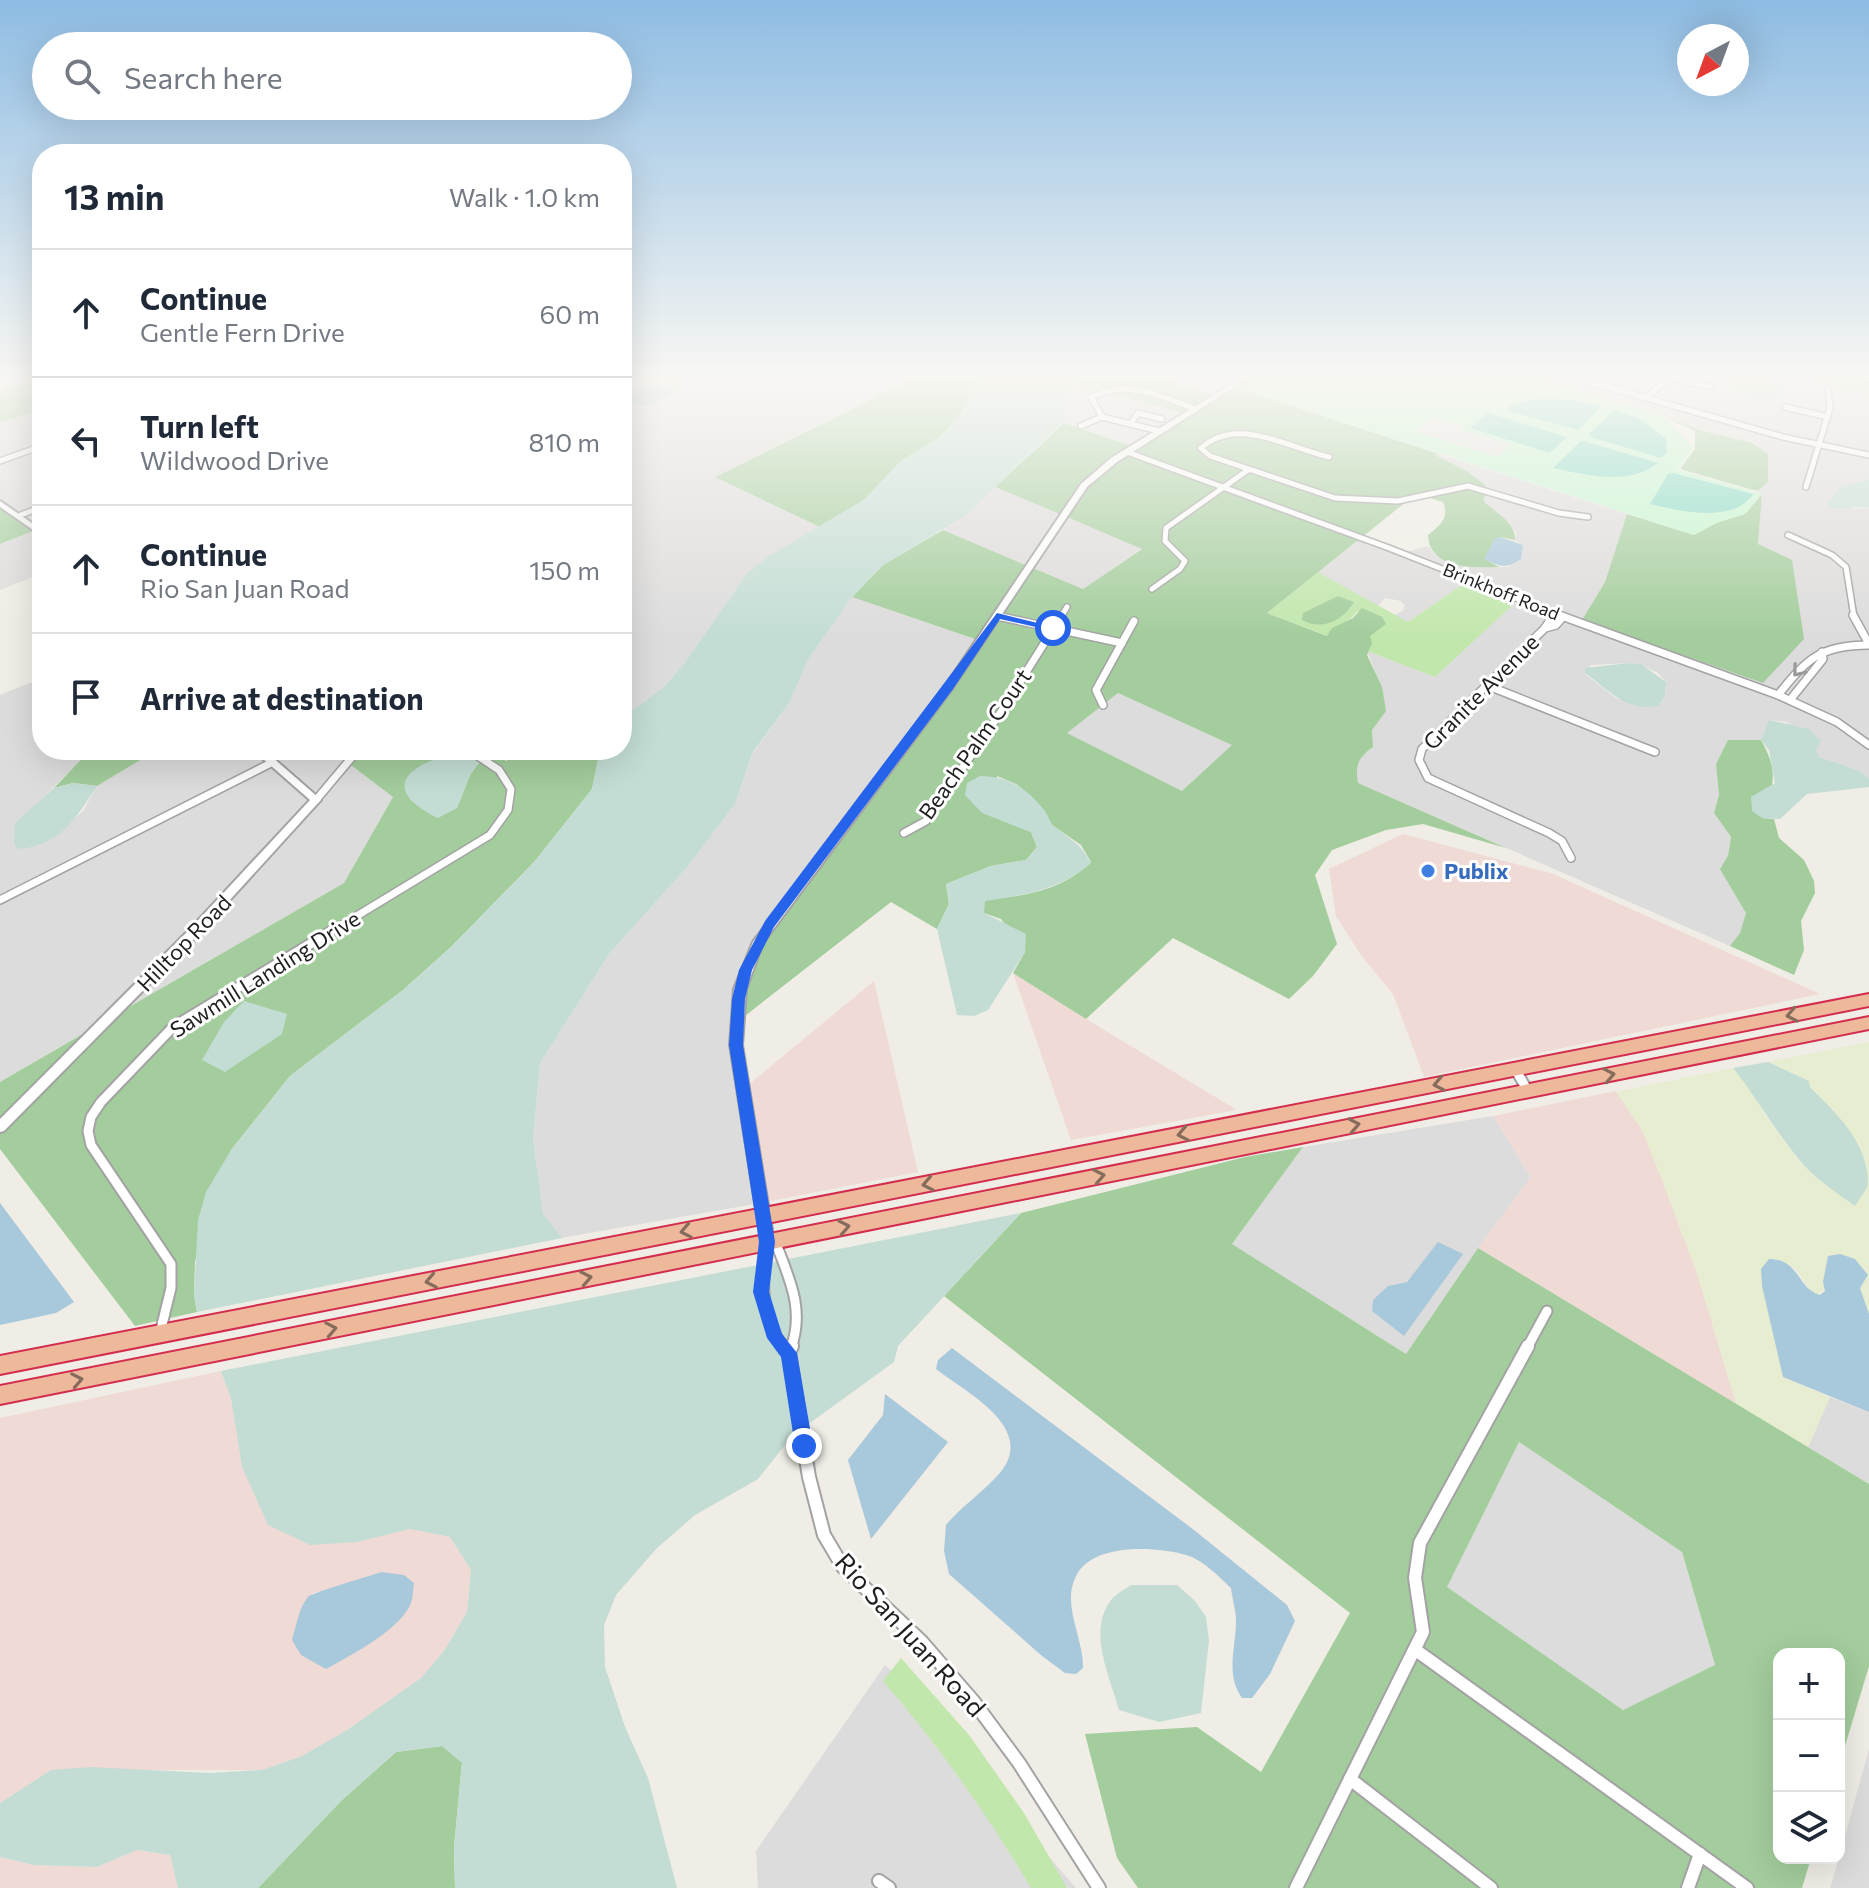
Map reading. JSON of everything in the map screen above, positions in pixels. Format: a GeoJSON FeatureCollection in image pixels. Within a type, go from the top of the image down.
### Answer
{"type":"FeatureCollection","features":[{"type":"Feature","properties":{"kind":"highway"},"geometry":{"type":"LineString","coordinates":[[0,1365],[1869,1000]]}},
{"type":"Feature","properties":{"kind":"highway"},"geometry":{"type":"LineString","coordinates":[[0,1395],[1869,1023]]}},
{"type":"Feature","properties":{"kind":"street"},"geometry":{"type":"LineString","coordinates":[[771,1241],[763,1216],[736,1045],[738,999],[746,970],[769,925],[949,687],[1084,486],[1112,462]]}},
{"type":"Feature","properties":{"kind":"street","name":"Brinkhoff Road"},"geometry":{"type":"LineString","coordinates":[[1155,462],[1389,548],[1554,614],[1778,695],[1837,722],[1869,745]]}},
{"type":"Feature","properties":{"kind":"street"},"geometry":{"type":"LineString","coordinates":[[1227,462],[1322,495],[1347,500],[1398,501],[1468,486],[1559,513],[1588,517]]}},
{"type":"Feature","properties":{"kind":"street"},"geometry":{"type":"LineString","coordinates":[[1806,487],[1815,462]]}},
{"type":"Feature","properties":{"kind":"street"},"geometry":{"type":"LineString","coordinates":[[1152,589],[1180,569],[1185,561],[1165,541],[1166,528],[1248,470]]}},
{"type":"Feature","properties":{"kind":"street"},"geometry":{"type":"LineString","coordinates":[[0,503],[32,526]]}},
{"type":"Feature","properties":{"kind":"street"},"geometry":{"type":"LineString","coordinates":[[18,516],[32,511]]}},
{"type":"Feature","properties":{"kind":"street"},"geometry":{"type":"LineString","coordinates":[[1778,695],[1811,655],[1846,645],[1869,644],[1851,612],[1846,567],[1832,555],[1788,535]]}},
{"type":"Feature","properties":{"kind":"street","name":"Beach Palm Court"},"geometry":{"type":"LineString","coordinates":[[904,833],[926,821],[1003,709],[1067,607]]}},
{"type":"Feature","properties":{"kind":"street","name":"Granite Avenue"},"geometry":{"type":"LineString","coordinates":[[1554,614],[1545,628],[1422,749],[1419,760],[1421,769],[1441,786],[1562,841],[1571,858]]}},
{"type":"Feature","properties":{"kind":"street"},"geometry":{"type":"LineString","coordinates":[[997,616],[1122,643]]}},
{"type":"Feature","properties":{"kind":"street","name":"Granite Avenue"},"geometry":{"type":"LineString","coordinates":[[1545,628],[1556,625],[1563,617]]}},
{"type":"Feature","properties":{"kind":"street"},"geometry":{"type":"LineString","coordinates":[[1103,705],[1096,690],[1134,621]]}},
{"type":"Feature","properties":{"kind":"street"},"geometry":{"type":"LineString","coordinates":[[1790,700],[1823,659],[1822,652]]}},
{"type":"Feature","properties":{"kind":"street"},"geometry":{"type":"LineString","coordinates":[[1486,685],[1655,752]]}},
{"type":"Feature","properties":{"kind":"street"},"geometry":{"type":"LineString","coordinates":[[270,760],[316,800]]}},
{"type":"Feature","properties":{"kind":"street","name":"Hilltop Road"},"geometry":{"type":"LineString","coordinates":[[0,1127],[233,892],[350,760]]}},
{"type":"Feature","properties":{"kind":"street","name":"Sawmill Landing Drive"},"geometry":{"type":"LineString","coordinates":[[159,1334],[171,1288],[171,1264],[91,1145],[88,1131],[91,1117],[101,1102],[173,1027],[490,835],[508,810],[511,789],[499,770],[484,760]]}},
{"type":"Feature","properties":{"kind":"street"},"geometry":{"type":"LineString","coordinates":[[0,900],[273,762]]}},
{"type":"Feature","properties":{"kind":"street"},"geometry":{"type":"LineString","coordinates":[[1515,1069],[1528,1091]]}},
{"type":"Feature","properties":{"kind":"street","name":"Rio San Juan Road"},"geometry":{"type":"LineString","coordinates":[[771,1241],[761,1292],[775,1338],[789,1353]]}},
{"type":"Feature","properties":{"kind":"street","name":"Rio San Juan Road"},"geometry":{"type":"LineString","coordinates":[[771,1241],[797,1301],[798,1328],[789,1353],[809,1477],[824,1535],[843,1567],[921,1641],[974,1702],[1019,1763],[1099,1888]]}},
{"type":"Feature","properties":{"kind":"street"},"geometry":{"type":"LineString","coordinates":[[1296,1888],[1417,1651],[1423,1632],[1423,1612],[1413,1580],[1417,1552],[1547,1311]]}},
{"type":"Feature","properties":{"kind":"street"},"geometry":{"type":"LineString","coordinates":[[1417,1651],[1747,1888]]}},
{"type":"Feature","properties":{"kind":"street"},"geometry":{"type":"LineString","coordinates":[[1350,1779],[1491,1888]]}},
{"type":"Feature","properties":{"kind":"street"},"geometry":{"type":"LineString","coordinates":[[1688,1888],[1700,1854]]}},
{"type":"Feature","properties":{"kind":"shaded area"},"geometry":{"type":"Polygon","coordinates":[[[0,462],[32,462],[32,523],[0,499],[0,462]]]}},
{"type":"Feature","properties":{"kind":"shaded area"},"geometry":{"type":"Polygon","coordinates":[[[632,462],[744,462],[716,476],[820,527],[769,556],[748,572],[684,664],[664,687],[632,711],[632,462]]]}},
{"type":"Feature","properties":{"kind":"shaded area"},"geometry":{"type":"Polygon","coordinates":[[[900,462],[1021,462],[965,516],[883,565],[852,597],[809,658],[789,703],[753,752],[735,804],[689,865],[609,954],[540,1063],[533,1139],[543,1214],[562,1238],[197,1312],[194,1295],[198,1220],[206,1192],[231,1150],[290,1076],[403,990],[452,946],[535,861],[592,789],[598,760],[632,760],[632,711],[664,687],[684,664],[748,572],[769,556],[865,499],[900,462]]]}},
{"type":"Feature","properties":{"kind":"shaded area"},"geometry":{"type":"Polygon","coordinates":[[[1448,462],[1464,462],[1627,514],[1605,582],[1582,620],[1758,544],[1762,494],[1753,490],[1759,489],[1755,462],[1869,462],[1869,479],[1840,488],[1855,509],[1869,507],[1869,779],[1860,771],[1819,757],[1787,722],[1769,720],[1761,740],[1728,740],[1716,764],[1719,795],[1714,813],[1731,837],[1728,856],[1737,895],[1746,913],[1740,933],[1730,946],[1358,783],[1355,767],[1360,757],[1373,747],[1372,730],[1377,720],[1376,674],[1367,651],[1435,677],[1470,579],[1408,622],[1394,615],[1403,611],[1405,606],[1401,601],[1385,598],[1378,606],[1318,572],[1359,540],[1399,554],[1428,546],[1434,554],[1453,564],[1509,567],[1523,546],[1515,540],[1516,533],[1509,522],[1482,500],[1467,471],[1448,462]],[[1629,663],[1591,665],[1585,674],[1616,698],[1651,707],[1658,706],[1665,696],[1666,682],[1658,673],[1640,664],[1629,663]]]}},
{"type":"Feature","properties":{"kind":"shaded area"},"geometry":{"type":"Polygon","coordinates":[[[1869,479],[1869,507],[1834,508],[1827,504],[1840,488],[1869,479]]]}},
{"type":"Feature","properties":{"kind":"shaded area"},"geometry":{"type":"Polygon","coordinates":[[[995,487],[1062,515],[1028,566],[943,530],[965,516],[995,487]]]}},
{"type":"Feature","properties":{"kind":"shaded area"},"geometry":{"type":"Polygon","coordinates":[[[1067,517],[1142,548],[1083,589],[1033,568],[1067,517]]]}},
{"type":"Feature","properties":{"kind":"shaded area"},"geometry":{"type":"Polygon","coordinates":[[[32,531],[32,577],[0,590],[0,544],[32,531]]]}},
{"type":"Feature","properties":{"kind":"shaded area"},"geometry":{"type":"Polygon","coordinates":[[[1495,538],[1523,545],[1521,559],[1503,566],[1484,559],[1495,538]]]}},
{"type":"Feature","properties":{"kind":"shaded area"},"geometry":{"type":"Polygon","coordinates":[[[852,597],[978,640],[773,913],[745,960],[734,1000],[731,1046],[755,1204],[561,1238],[543,1215],[533,1139],[540,1063],[609,954],[689,865],[735,804],[753,753],[789,703],[809,658],[852,597]]]}},
{"type":"Feature","properties":{"kind":"shaded area"},"geometry":{"type":"Polygon","coordinates":[[[1641,664],[1666,682],[1665,696],[1658,706],[1627,703],[1585,673],[1585,668],[1641,664]]]}},
{"type":"Feature","properties":{"kind":"shaded area"},"geometry":{"type":"Polygon","coordinates":[[[32,682],[32,760],[80,760],[33,808],[57,835],[83,811],[97,786],[140,760],[263,760],[311,801],[249,871],[100,1024],[0,1082],[0,695],[32,682]]]}},
{"type":"Feature","properties":{"kind":"shaded area"},"geometry":{"type":"Polygon","coordinates":[[[1118,693],[1233,745],[1182,791],[1066,733],[1118,693]]]}},
{"type":"Feature","properties":{"kind":"shaded area"},"geometry":{"type":"Polygon","coordinates":[[[1769,720],[1809,729],[1821,741],[1816,750],[1819,757],[1860,771],[1869,779],[1869,787],[1807,794],[1780,819],[1762,818],[1752,811],[1751,797],[1775,783],[1769,750],[1761,740],[1769,720]]]}},
{"type":"Feature","properties":{"kind":"shaded area"},"geometry":{"type":"Polygon","coordinates":[[[275,760],[344,760],[393,797],[344,883],[122,1011],[257,872],[321,800],[275,760]]]}},
{"type":"Feature","properties":{"kind":"shaded area"},"geometry":{"type":"Polygon","coordinates":[[[435,760],[481,760],[470,775],[457,808],[438,818],[416,805],[406,793],[405,782],[412,772],[435,760]]]}},
{"type":"Feature","properties":{"kind":"shaded area"},"geometry":{"type":"Polygon","coordinates":[[[980,776],[1008,781],[1032,796],[1053,825],[1079,847],[1091,863],[1054,885],[985,901],[984,913],[1026,934],[1025,952],[988,1010],[974,1016],[957,1015],[937,929],[949,904],[946,884],[991,866],[1026,860],[1037,847],[1031,832],[982,813],[965,795],[967,783],[980,776]]]}},
{"type":"Feature","properties":{"kind":"shaded area"},"geometry":{"type":"Polygon","coordinates":[[[73,783],[97,786],[74,819],[57,836],[19,849],[14,844],[15,823],[54,788],[73,783]]]}},
{"type":"Feature","properties":{"kind":"shaded area"},"geometry":{"type":"Polygon","coordinates":[[[1403,834],[1553,874],[1820,994],[1424,1077],[1393,994],[1361,955],[1336,916],[1329,869],[1403,834]]]}},
{"type":"Feature","properties":{"kind":"shaded area"},"geometry":{"type":"Polygon","coordinates":[[[1013,973],[1086,1019],[1237,1110],[1071,1140],[1013,973]]]}},
{"type":"Feature","properties":{"kind":"shaded area"},"geometry":{"type":"Polygon","coordinates":[[[874,981],[918,1172],[766,1202],[747,1086],[874,981]]]}},
{"type":"Feature","properties":{"kind":"shaded area"},"geometry":{"type":"Polygon","coordinates":[[[244,1001],[287,1014],[282,1034],[225,1072],[202,1060],[224,1022],[244,1001]]]}},
{"type":"Feature","properties":{"kind":"shaded area"},"geometry":{"type":"Polygon","coordinates":[[[1768,1062],[1809,1081],[1810,1087],[1840,1118],[1857,1142],[1867,1169],[1868,1184],[1855,1206],[1804,1165],[1733,1068],[1768,1062]]]}},
{"type":"Feature","properties":{"kind":"shaded area"},"geometry":{"type":"Polygon","coordinates":[[[1616,1091],[1642,1130],[1661,1177],[1698,1276],[1736,1404],[1478,1248],[1531,1177],[1493,1116],[1616,1091]]]}},
{"type":"Feature","properties":{"kind":"shaded area"},"geometry":{"type":"Polygon","coordinates":[[[1493,1116],[1531,1177],[1406,1354],[1232,1244],[1303,1147],[1493,1116]],[[1462,1254],[1415,1273],[1406,1282],[1388,1286],[1437,1286],[1462,1254]]]}},
{"type":"Feature","properties":{"kind":"shaded area"},"geometry":{"type":"Polygon","coordinates":[[[0,1203],[74,1302],[56,1313],[0,1325],[0,1203]]]}},
{"type":"Feature","properties":{"kind":"shaded area"},"geometry":{"type":"Polygon","coordinates":[[[1021,1213],[898,1346],[894,1362],[792,1436],[758,1479],[695,1515],[657,1548],[616,1595],[604,1625],[605,1667],[625,1727],[648,1778],[677,1888],[455,1888],[454,1847],[462,1763],[442,1746],[396,1752],[342,1800],[258,1888],[178,1888],[170,1855],[137,1850],[97,1867],[34,1865],[0,1857],[0,1803],[51,1770],[91,1767],[209,1773],[262,1770],[302,1756],[347,1730],[421,1678],[444,1651],[467,1612],[471,1570],[450,1537],[410,1529],[357,1542],[310,1545],[268,1525],[242,1467],[231,1399],[221,1371],[1021,1213]]]}},
{"type":"Feature","properties":{"kind":"shaded area"},"geometry":{"type":"Polygon","coordinates":[[[1438,1242],[1463,1254],[1404,1336],[1372,1311],[1373,1300],[1388,1286],[1407,1282],[1438,1242]]]}},
{"type":"Feature","properties":{"kind":"shaded area"},"geometry":{"type":"Polygon","coordinates":[[[1840,1254],[1855,1259],[1868,1275],[1860,1288],[1869,1314],[1869,1412],[1783,1377],[1762,1286],[1761,1269],[1769,1259],[1779,1260],[1793,1269],[1812,1292],[1820,1295],[1825,1291],[1823,1282],[1828,1256],[1840,1254]]]}},
{"type":"Feature","properties":{"kind":"shaded area"},"geometry":{"type":"Polygon","coordinates":[[[952,1348],[1194,1530],[1287,1605],[1295,1621],[1270,1674],[1252,1698],[1242,1698],[1234,1680],[1236,1621],[1231,1588],[1210,1568],[1192,1557],[1158,1550],[1125,1550],[1110,1552],[1084,1565],[1076,1576],[1071,1598],[1083,1668],[1076,1674],[1065,1673],[1042,1656],[949,1574],[944,1551],[946,1525],[999,1474],[1009,1457],[1010,1441],[993,1413],[936,1369],[938,1360],[952,1348]]]}},
{"type":"Feature","properties":{"kind":"shaded area"},"geometry":{"type":"Polygon","coordinates":[[[221,1371],[231,1399],[242,1467],[357,1542],[410,1529],[450,1537],[471,1570],[467,1612],[444,1651],[421,1678],[347,1730],[302,1756],[262,1770],[51,1770],[0,1803],[0,1418],[221,1371]],[[381,1572],[334,1589],[312,1593],[326,1669],[381,1572]]]}},
{"type":"Feature","properties":{"kind":"shaded area"},"geometry":{"type":"Polygon","coordinates":[[[885,1394],[948,1442],[871,1539],[848,1460],[883,1415],[885,1394]]]}},
{"type":"Feature","properties":{"kind":"shaded area"},"geometry":{"type":"Polygon","coordinates":[[[1830,1397],[1869,1412],[1869,1484],[1808,1447],[1830,1397]]]}},
{"type":"Feature","properties":{"kind":"shaded area"},"geometry":{"type":"Polygon","coordinates":[[[1519,1442],[1682,1552],[1715,1666],[1623,1710],[1446,1587],[1519,1442]]]}},
{"type":"Feature","properties":{"kind":"shaded area"},"geometry":{"type":"Polygon","coordinates":[[[381,1572],[404,1575],[414,1583],[411,1603],[397,1622],[374,1641],[326,1669],[301,1655],[292,1640],[308,1597],[381,1572]]]}},
{"type":"Feature","properties":{"kind":"shaded area"},"geometry":{"type":"Polygon","coordinates":[[[1131,1585],[1177,1585],[1195,1601],[1206,1617],[1209,1640],[1201,1713],[1159,1722],[1119,1710],[1106,1669],[1101,1626],[1111,1600],[1131,1585]]]}},
{"type":"Feature","properties":{"kind":"shaded area"},"geometry":{"type":"Polygon","coordinates":[[[885,1665],[960,1733],[1018,1821],[1076,1888],[758,1888],[756,1851],[885,1665]]]}},
{"type":"Feature","properties":{"kind":"shaded area"},"geometry":{"type":"Polygon","coordinates":[[[1869,1749],[1869,1888],[1830,1888],[1837,1864],[1845,1864],[1845,1836],[1869,1749]]]}},
{"type":"Feature","properties":{"kind":"shaded area"},"geometry":{"type":"Polygon","coordinates":[[[137,1850],[170,1855],[178,1888],[0,1888],[0,1857],[34,1865],[97,1867],[137,1850]]]}},
{"type":"Feature","properties":{"kind":"green space"},"geometry":{"type":"Polygon","coordinates":[[[745,462],[900,462],[865,499],[820,527],[715,477],[745,462]]]}},
{"type":"Feature","properties":{"kind":"green space"},"geometry":{"type":"Polygon","coordinates":[[[1022,462],[1110,462],[1089,478],[1062,515],[995,487],[1022,462]]]}},
{"type":"Feature","properties":{"kind":"green space"},"geometry":{"type":"Polygon","coordinates":[[[1116,462],[1449,462],[1485,485],[1483,500],[1508,522],[1514,533],[1515,540],[1500,537],[1485,559],[1499,567],[1454,564],[1436,554],[1430,546],[1428,535],[1443,521],[1443,502],[1416,494],[1267,613],[1327,636],[1332,628],[1353,618],[1362,608],[1382,617],[1386,624],[1370,636],[1372,643],[1367,655],[1382,687],[1386,711],[1372,730],[1373,747],[1359,762],[1358,783],[1506,848],[1423,824],[1386,830],[1332,850],[1315,875],[1337,944],[1313,976],[1289,999],[1173,938],[1086,1019],[1013,973],[1025,952],[1001,919],[984,913],[984,900],[1028,894],[1055,886],[1091,862],[1081,845],[1052,825],[1031,796],[1016,784],[997,776],[1001,820],[1031,832],[1037,847],[1026,860],[991,866],[946,884],[949,904],[937,929],[891,902],[741,1019],[745,989],[763,943],[1033,568],[1083,589],[1142,549],[1067,517],[1102,471],[1116,462]],[[1118,693],[1067,733],[1182,791],[1232,745],[1118,693]]]}},
{"type":"Feature","properties":{"kind":"green space"},"geometry":{"type":"Polygon","coordinates":[[[1467,462],[1683,462],[1677,470],[1762,494],[1745,514],[1716,523],[1694,535],[1467,462]]]}},
{"type":"Feature","properties":{"kind":"green space"},"geometry":{"type":"Polygon","coordinates":[[[1559,462],[1658,463],[1647,470],[1621,477],[1593,476],[1553,468],[1559,462]]]}},
{"type":"Feature","properties":{"kind":"green space"},"geometry":{"type":"Polygon","coordinates":[[[1685,462],[1768,462],[1768,482],[1759,490],[1753,490],[1680,469],[1685,462]]]}},
{"type":"Feature","properties":{"kind":"green space"},"geometry":{"type":"Polygon","coordinates":[[[1668,474],[1753,494],[1733,509],[1719,512],[1690,512],[1650,504],[1668,474]]]}},
{"type":"Feature","properties":{"kind":"green space"},"geometry":{"type":"Polygon","coordinates":[[[1762,494],[1758,544],[1792,560],[1804,639],[1763,683],[1582,620],[1605,582],[1627,514],[1694,535],[1716,523],[1745,514],[1762,494]]]}},
{"type":"Feature","properties":{"kind":"green space"},"geometry":{"type":"Polygon","coordinates":[[[0,506],[32,531],[0,544],[0,506]]]}},
{"type":"Feature","properties":{"kind":"green space"},"geometry":{"type":"Polygon","coordinates":[[[943,530],[1028,566],[978,640],[852,597],[883,565],[943,530]]]}},
{"type":"Feature","properties":{"kind":"green space"},"geometry":{"type":"Polygon","coordinates":[[[1318,572],[1408,622],[1470,579],[1520,598],[1435,677],[1367,651],[1374,631],[1357,611],[1328,636],[1267,613],[1318,572]]]}},
{"type":"Feature","properties":{"kind":"green space"},"geometry":{"type":"Polygon","coordinates":[[[1338,596],[1354,602],[1338,619],[1324,624],[1302,620],[1303,613],[1338,596]]]}},
{"type":"Feature","properties":{"kind":"green space"},"geometry":{"type":"Polygon","coordinates":[[[1728,740],[1761,740],[1767,751],[1773,778],[1762,818],[1774,819],[1779,838],[1804,860],[1814,881],[1815,893],[1801,921],[1804,950],[1794,975],[1730,946],[1740,933],[1746,913],[1720,869],[1728,856],[1731,837],[1714,813],[1719,795],[1716,764],[1728,740]]]}},
{"type":"Feature","properties":{"kind":"green space"},"geometry":{"type":"Polygon","coordinates":[[[81,760],[140,760],[97,786],[73,783],[54,788],[81,760]]]}},
{"type":"Feature","properties":{"kind":"green space"},"geometry":{"type":"Polygon","coordinates":[[[344,760],[451,760],[457,808],[470,775],[481,760],[598,760],[592,789],[535,861],[452,946],[403,990],[290,1076],[231,1150],[195,1261],[197,1312],[135,1326],[0,1149],[0,1132],[122,1011],[344,883],[393,797],[344,760]]]}},
{"type":"Feature","properties":{"kind":"green space"},"geometry":{"type":"Polygon","coordinates":[[[100,1024],[0,1122],[0,1082],[100,1024]]]}},
{"type":"Feature","properties":{"kind":"green space"},"geometry":{"type":"Polygon","coordinates":[[[1869,1042],[1869,1314],[1860,1288],[1868,1275],[1855,1259],[1817,1296],[1795,1268],[1775,1259],[1783,1377],[1830,1397],[1808,1447],[1736,1404],[1698,1276],[1661,1177],[1642,1130],[1616,1092],[1733,1068],[1761,1102],[1763,1112],[1799,1161],[1855,1205],[1829,1106],[1810,1087],[1809,1081],[1768,1062],[1869,1042]]]}},
{"type":"Feature","properties":{"kind":"green space"},"geometry":{"type":"Polygon","coordinates":[[[1303,1147],[1232,1244],[1406,1354],[1478,1248],[1869,1484],[1869,1666],[1845,1746],[1845,1648],[1773,1648],[1773,1864],[1809,1864],[1802,1888],[1138,1888],[1117,1858],[1085,1734],[1197,1727],[1261,1772],[1350,1613],[944,1296],[1021,1213],[1245,1157],[1303,1147]],[[1519,1442],[1447,1587],[1623,1710],[1715,1665],[1682,1552],[1519,1442]]]}},
{"type":"Feature","properties":{"kind":"green space"},"geometry":{"type":"Polygon","coordinates":[[[901,1658],[969,1735],[1024,1813],[1067,1888],[1031,1888],[962,1781],[883,1681],[901,1658]]]}},
{"type":"Feature","properties":{"kind":"green space"},"geometry":{"type":"Polygon","coordinates":[[[442,1746],[462,1762],[454,1847],[455,1888],[258,1888],[342,1800],[396,1752],[442,1746]]]}},
{"type":"Feature","properties":{"kind":"place","name":"Publix"},"geometry":{"type":"Point","coordinates":[1428,871]}},
{"type":"Feature","properties":{"kind":"route"},"geometry":{"type":"LineString","coordinates":[[804,1446],[789,1353],[775,1338],[761,1292],[767,1242],[736,1045],[738,999],[746,970],[769,925],[949,687],[997,616],[1053,628]]}}]}
